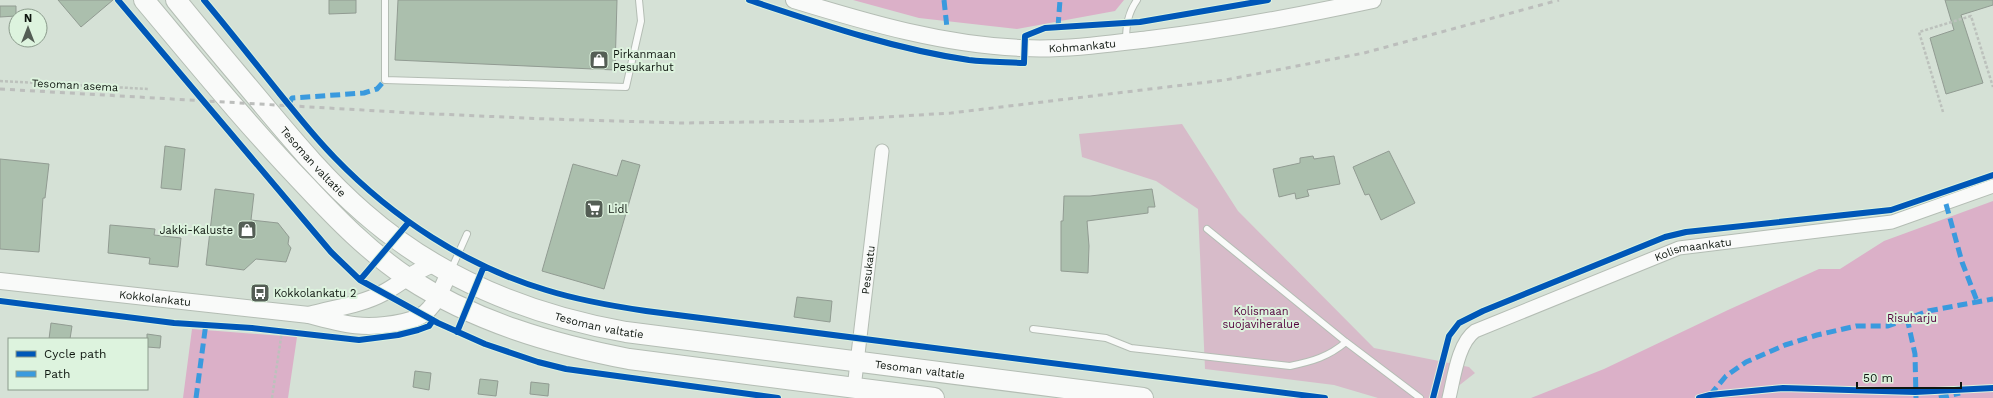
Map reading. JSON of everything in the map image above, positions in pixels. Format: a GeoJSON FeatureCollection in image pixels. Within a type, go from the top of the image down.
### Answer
{"type":"FeatureCollection","features":[{"type":"Feature","properties":{"kind":"main road","name":"Tesoman valtatie"},"geometry":{"type":"LineString","coordinates":[[144,0],[284,163],[350,232],[407,278],[438,295],[492,321],[520,331],[585,350],[629,359],[934,398]]}},
{"type":"Feature","properties":{"kind":"main road","name":"Tesoman valtatie"},"geometry":{"type":"LineString","coordinates":[[176,0],[329,180],[365,214],[441,269],[523,305],[571,320],[602,327],[1143,398]]}},
{"type":"Feature","properties":{"kind":"street","name":"Kohmankatu"},"geometry":{"type":"LineString","coordinates":[[794,0],[886,27],[987,45],[1025,48],[1060,48],[1126,42],[1225,29],[1373,0]]}},
{"type":"Feature","properties":{"kind":"street","name":"Pesukatu"},"geometry":{"type":"LineString","coordinates":[[854,388],[882,151]]}},
{"type":"Feature","properties":{"kind":"street","name":"Kolismaankatu"},"geometry":{"type":"LineString","coordinates":[[1449,398],[1464,343],[1469,335],[1475,331],[1679,248],[1892,222],[1993,186]]}},
{"type":"Feature","properties":{"kind":"street","name":"Kokkolankatu"},"geometry":{"type":"LineString","coordinates":[[0,281],[302,315],[340,324],[364,327],[389,325],[423,315],[430,309],[438,295],[441,269],[424,267],[373,297],[302,315]]}},
{"type":"Feature","properties":{"kind":"lane"},"geometry":{"type":"LineString","coordinates":[[385,0],[385,80],[626,87],[641,21],[639,0]]}},
{"type":"Feature","properties":{"kind":"lane"},"geometry":{"type":"LineString","coordinates":[[1126,42],[1126,23],[1137,0]]}},
{"type":"Feature","properties":{"kind":"lane"},"geometry":{"type":"LineString","coordinates":[[1207,229],[1346,342],[1420,398]]}},
{"type":"Feature","properties":{"kind":"lane"},"geometry":{"type":"LineString","coordinates":[[441,269],[467,234]]}},
{"type":"Feature","properties":{"kind":"lane"},"geometry":{"type":"LineString","coordinates":[[1034,329],[1106,338],[1131,348],[1290,366],[1313,361],[1332,354],[1346,342]]}},
{"type":"Feature","properties":{"kind":"path"},"geometry":{"type":"LineString","coordinates":[[1943,112],[1919,32],[1971,16],[1993,87]]}},
{"type":"Feature","properties":{"kind":"path"},"geometry":{"type":"LineString","coordinates":[[275,330],[293,332],[302,315]]}},
{"type":"Feature","properties":{"kind":"path"},"geometry":{"type":"LineString","coordinates":[[272,398],[282,331]]}},
{"type":"Feature","properties":{"kind":"green space"},"geometry":{"type":"Polygon","coordinates":[[[853,0],[1124,0],[1115,11],[1017,29],[919,18],[853,0]]]}},
{"type":"Feature","properties":{"kind":"green space","name":"Kolismaan suojaviheralue"},"geometry":{"type":"Polygon","coordinates":[[[1182,124],[1238,211],[1374,348],[1469,367],[1475,373],[1443,398],[1378,398],[1334,385],[1205,369],[1198,209],[1156,181],[1082,157],[1079,134],[1182,124]]]}},
{"type":"Feature","properties":{"kind":"green space","name":"Risuharju"},"geometry":{"type":"Polygon","coordinates":[[[1993,201],[1993,398],[1531,398],[1604,369],[1728,310],[1819,269],[1840,269],[1884,241],[1993,201]]]}},
{"type":"Feature","properties":{"kind":"green space"},"geometry":{"type":"Polygon","coordinates":[[[192,329],[297,337],[288,398],[183,398],[192,329]]]}},
{"type":"Feature","properties":{"kind":"building"},"geometry":{"type":"Polygon","coordinates":[[[58,0],[113,0],[81,27],[58,0]]]}},
{"type":"Feature","properties":{"kind":"building"},"geometry":{"type":"Polygon","coordinates":[[[329,0],[356,0],[356,13],[329,14],[329,0]]]}},
{"type":"Feature","properties":{"kind":"building"},"geometry":{"type":"Polygon","coordinates":[[[398,0],[617,0],[615,70],[395,60],[398,0]]]}},
{"type":"Feature","properties":{"kind":"building"},"geometry":{"type":"Polygon","coordinates":[[[1945,0],[1993,0],[1993,5],[1961,15],[1983,83],[1946,94],[1930,38],[1954,30],[1945,0]]]}},
{"type":"Feature","properties":{"kind":"building"},"geometry":{"type":"Polygon","coordinates":[[[0,6],[16,6],[16,8],[8,8],[8,16],[0,17],[0,6]]]}},
{"type":"Feature","properties":{"kind":"building"},"geometry":{"type":"Polygon","coordinates":[[[165,146],[185,149],[181,190],[161,188],[165,146]]]}},
{"type":"Feature","properties":{"kind":"building"},"geometry":{"type":"Polygon","coordinates":[[[1389,151],[1415,203],[1381,220],[1369,194],[1365,195],[1353,167],[1389,151]]]}},
{"type":"Feature","properties":{"kind":"building"},"geometry":{"type":"Polygon","coordinates":[[[1313,156],[1314,159],[1334,156],[1340,184],[1307,190],[1309,196],[1296,199],[1295,193],[1279,197],[1273,169],[1300,163],[1300,158],[1313,156]]]}},
{"type":"Feature","properties":{"kind":"building"},"geometry":{"type":"Polygon","coordinates":[[[0,159],[49,164],[45,198],[43,198],[39,252],[0,249],[0,159]]]}},
{"type":"Feature","properties":{"kind":"building","name":"Lidl"},"geometry":{"type":"Polygon","coordinates":[[[622,160],[640,165],[604,289],[542,271],[573,164],[617,176],[622,160]]]}},
{"type":"Feature","properties":{"kind":"building","name":"Jakki-Kaluste"},"geometry":{"type":"Polygon","coordinates":[[[215,189],[254,194],[251,220],[278,223],[289,237],[288,244],[291,248],[286,262],[256,259],[244,270],[206,265],[215,189]]]}},
{"type":"Feature","properties":{"kind":"building"},"geometry":{"type":"Polygon","coordinates":[[[1152,189],[1155,207],[1148,207],[1148,213],[1087,221],[1089,246],[1088,273],[1061,271],[1061,221],[1063,221],[1064,196],[1090,196],[1152,189]]]}},
{"type":"Feature","properties":{"kind":"building"},"geometry":{"type":"Polygon","coordinates":[[[110,225],[155,229],[154,235],[181,238],[178,267],[149,264],[150,258],[108,253],[110,225]]]}},
{"type":"Feature","properties":{"kind":"building"},"geometry":{"type":"Polygon","coordinates":[[[797,297],[832,301],[830,322],[794,317],[797,297]]]}},
{"type":"Feature","properties":{"kind":"building"},"geometry":{"type":"Polygon","coordinates":[[[51,323],[72,326],[70,338],[49,338],[51,323]]]}},
{"type":"Feature","properties":{"kind":"building"},"geometry":{"type":"Polygon","coordinates":[[[147,334],[161,336],[160,348],[148,347],[147,334]]]}},
{"type":"Feature","properties":{"kind":"building"},"geometry":{"type":"Polygon","coordinates":[[[415,371],[431,373],[429,390],[413,387],[415,371]]]}},
{"type":"Feature","properties":{"kind":"building"},"geometry":{"type":"Polygon","coordinates":[[[480,379],[498,381],[496,396],[478,394],[480,379]]]}},
{"type":"Feature","properties":{"kind":"building"},"geometry":{"type":"Polygon","coordinates":[[[531,382],[549,384],[548,396],[530,394],[531,382]]]}},
{"type":"Feature","properties":{"kind":"railway"},"geometry":{"type":"LineString","coordinates":[[0,89],[414,113],[547,119],[683,123],[821,121],[951,113],[1225,80],[1364,53],[1559,0]]}},
{"type":"Feature","properties":{"kind":"marked path"},"geometry":{"type":"LineString","coordinates":[[944,0],[947,28]]}},
{"type":"Feature","properties":{"kind":"marked path"},"geometry":{"type":"LineString","coordinates":[[1058,27],[1060,0]]}},
{"type":"Feature","properties":{"kind":"marked path"},"geometry":{"type":"LineString","coordinates":[[289,104],[292,98],[364,93],[377,89],[385,80]]}},
{"type":"Feature","properties":{"kind":"marked path"},"geometry":{"type":"LineString","coordinates":[[1946,204],[1962,262],[1977,301]]}},
{"type":"Feature","properties":{"kind":"marked path"},"geometry":{"type":"LineString","coordinates":[[1710,395],[1726,376],[1746,362],[1785,345],[1817,335],[1856,326],[1888,326],[1928,311],[1993,299]]}},
{"type":"Feature","properties":{"kind":"marked path"},"geometry":{"type":"LineString","coordinates":[[1907,318],[1915,354],[1916,398]]}},
{"type":"Feature","properties":{"kind":"marked path"},"geometry":{"type":"LineString","coordinates":[[196,398],[206,323]]}},
{"type":"Feature","properties":{"kind":"marked path"},"geometry":{"type":"LineString","coordinates":[[1939,398],[1960,393]]}},
{"type":"Feature","properties":{"kind":"cycle path"},"geometry":{"type":"LineString","coordinates":[[118,0],[331,252],[360,280],[438,323],[485,344],[538,362],[566,369],[778,398]]}},
{"type":"Feature","properties":{"kind":"cycle path"},"geometry":{"type":"LineString","coordinates":[[204,0],[314,135],[357,180],[381,201],[432,238],[459,254],[516,280],[570,297],[646,311],[1325,398]]}},
{"type":"Feature","properties":{"kind":"cycle path"},"geometry":{"type":"LineString","coordinates":[[749,0],[885,43],[969,60],[1024,63],[1025,36],[1045,28],[1140,22],[1268,0]]}},
{"type":"Feature","properties":{"kind":"cycle path"},"geometry":{"type":"LineString","coordinates":[[1433,398],[1449,336],[1459,323],[1483,311],[1665,237],[1686,232],[1891,210],[1993,175]]}},
{"type":"Feature","properties":{"kind":"cycle path"},"geometry":{"type":"LineString","coordinates":[[360,280],[409,222]]}},
{"type":"Feature","properties":{"kind":"cycle path"},"geometry":{"type":"LineString","coordinates":[[457,332],[484,266]]}},
{"type":"Feature","properties":{"kind":"cycle path"},"geometry":{"type":"LineString","coordinates":[[0,301],[174,323],[252,328],[359,340],[398,335],[418,330],[429,326],[433,320]]}},
{"type":"Feature","properties":{"kind":"cycle path"},"geometry":{"type":"LineString","coordinates":[[1699,398],[1710,395],[1783,388],[1915,392],[1993,388]]}},
{"type":"Feature","properties":{"kind":"place","name":"Pirkanmaan Pesukarhut"},"geometry":{"type":"Point","coordinates":[599,60]}},
{"type":"Feature","properties":{"kind":"place","name":"Lidl"},"geometry":{"type":"Point","coordinates":[594,209]}},
{"type":"Feature","properties":{"kind":"place","name":"Jakki-Kaluste"},"geometry":{"type":"Point","coordinates":[247,230]}},
{"type":"Feature","properties":{"kind":"place","name":"Kokkolankatu 2"},"geometry":{"type":"Point","coordinates":[260,293]}}]}
